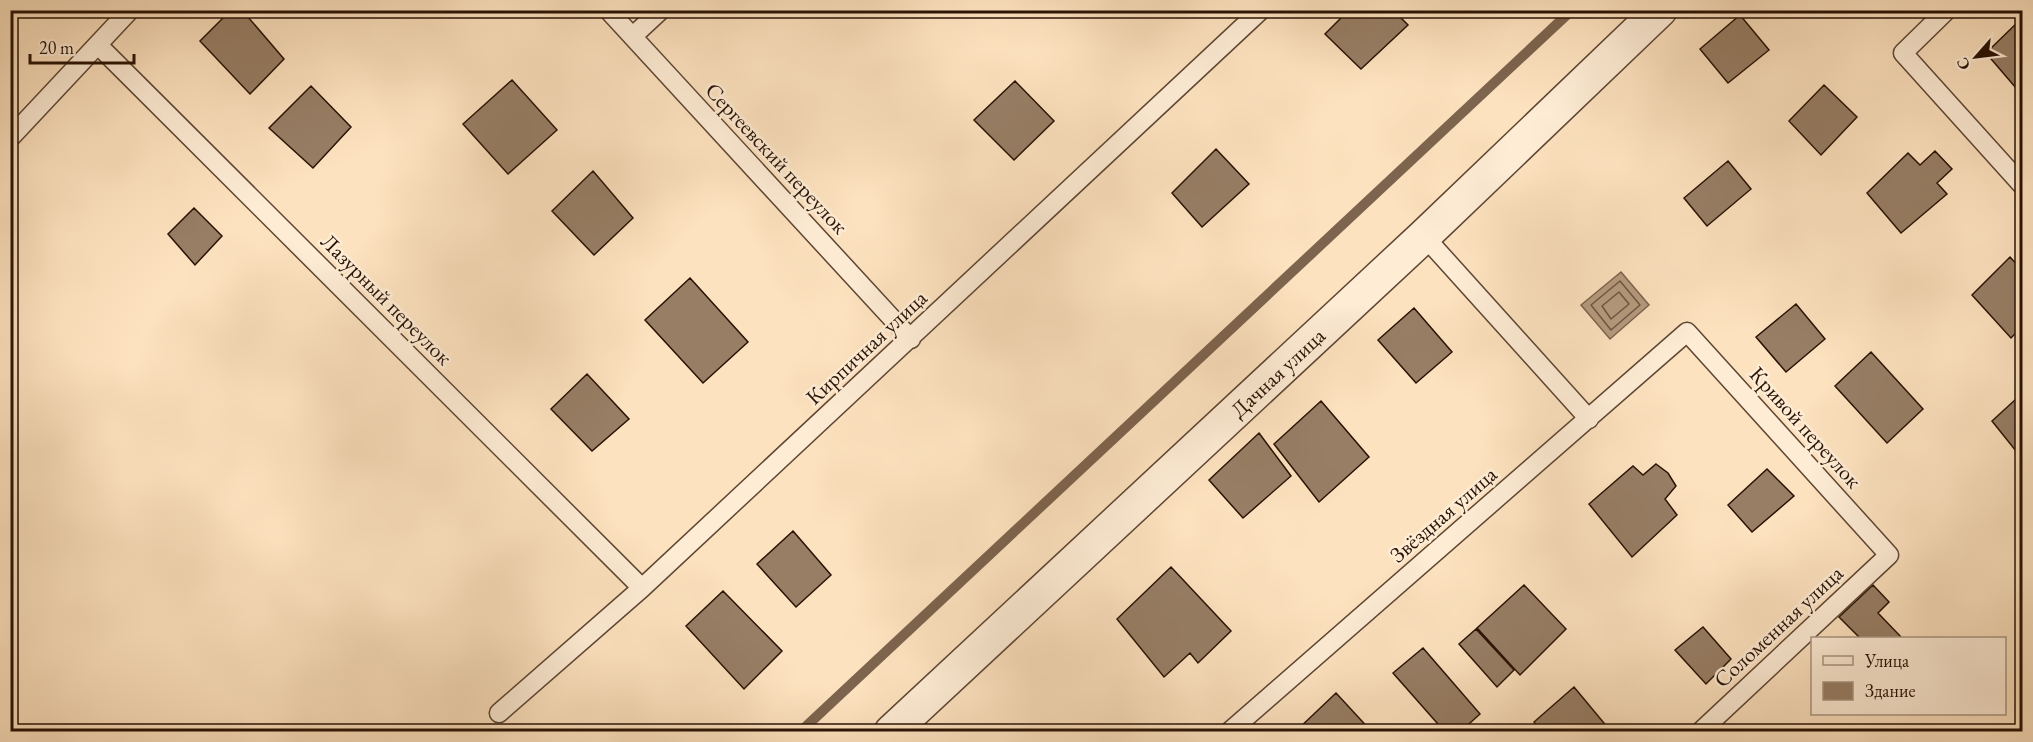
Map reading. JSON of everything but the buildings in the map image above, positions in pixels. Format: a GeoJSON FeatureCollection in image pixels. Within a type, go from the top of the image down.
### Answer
{"type":"FeatureCollection","features":[{"type":"Feature","properties":{"kind":"street","name":"Дачная улица"},"geometry":{"type":"LineString","coordinates":[[891,732],[1424,236],[1660,10]]}},
{"type":"Feature","properties":{"kind":"lane"},"geometry":{"type":"LineString","coordinates":[[10,138],[130,10]]}},
{"type":"Feature","properties":{"kind":"lane","name":"Сергеевский переулок"},"geometry":{"type":"LineString","coordinates":[[608,10],[911,339]]}},
{"type":"Feature","properties":{"kind":"lane"},"geometry":{"type":"LineString","coordinates":[[633,36],[661,10]]}},
{"type":"Feature","properties":{"kind":"lane","name":"Кирпичная улица"},"geometry":{"type":"LineString","coordinates":[[499,713],[642,588],[1261,10]]}},
{"type":"Feature","properties":{"kind":"lane"},"geometry":{"type":"LineString","coordinates":[[1947,10],[1903,53],[2022,185]]}},
{"type":"Feature","properties":{"kind":"lane","name":"Лазурный переулок"},"geometry":{"type":"LineString","coordinates":[[98,45],[642,588]]}},
{"type":"Feature","properties":{"kind":"lane"},"geometry":{"type":"LineString","coordinates":[[1424,236],[1589,418]]}},
{"type":"Feature","properties":{"kind":"lane","name":"Звёздная улица"},"geometry":{"type":"LineString","coordinates":[[1229,732],[1687,332]]}},
{"type":"Feature","properties":{"kind":"lane","name":"Кривой переулок"},"geometry":{"type":"LineString","coordinates":[[1687,332],[1889,555]]}},
{"type":"Feature","properties":{"kind":"lane","name":"Соломенная улица"},"geometry":{"type":"LineString","coordinates":[[1700,732],[1889,555]]}},
{"type":"Feature","properties":{"kind":"water"},"geometry":{"type":"Polygon","coordinates":[[[1621,272],[1649,305],[1610,339],[1581,305],[1621,272]]]}},
{"type":"Feature","properties":{"kind":"waterway"},"geometry":{"type":"LineString","coordinates":[[800,732],[1572,10]]}},
{"type":"Feature","properties":{"kind":"waterway"},"geometry":{"type":"LineString","coordinates":[[10,723],[19,732]]}}]}
